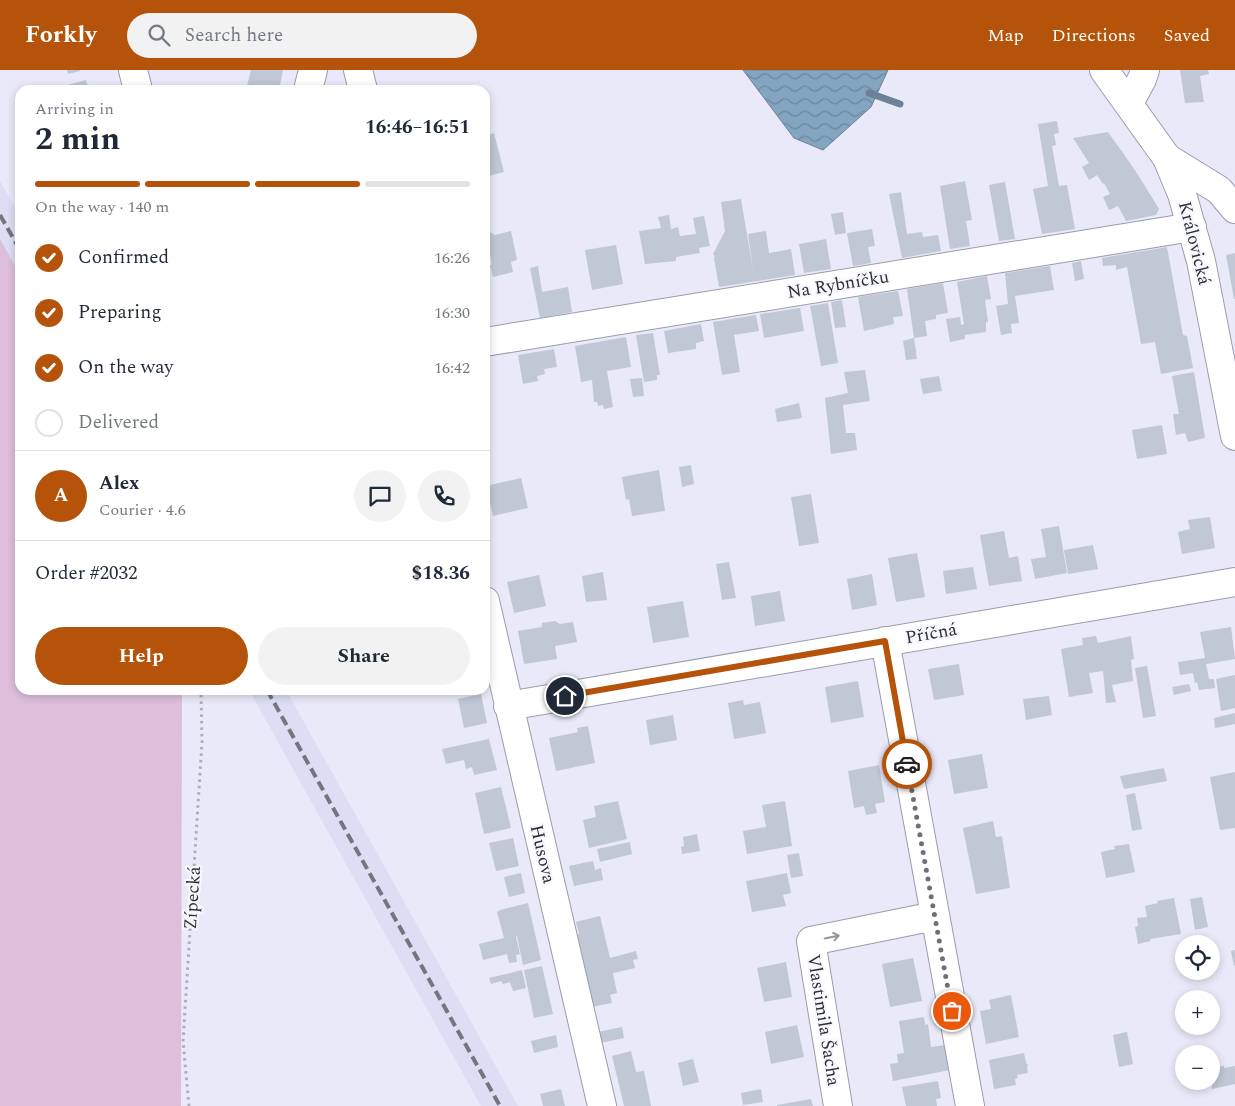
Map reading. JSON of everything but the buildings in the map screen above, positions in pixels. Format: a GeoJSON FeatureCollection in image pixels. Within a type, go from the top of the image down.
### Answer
{"type":"FeatureCollection","features":[{"type":"Feature","properties":{"kind":"street"},"geometry":{"type":"LineString","coordinates":[[132,70],[136,85]]}},
{"type":"Feature","properties":{"kind":"street"},"geometry":{"type":"LineString","coordinates":[[309,85],[313,70]]}},
{"type":"Feature","properties":{"kind":"street"},"geometry":{"type":"LineString","coordinates":[[358,70],[362,85]]}},
{"type":"Feature","properties":{"kind":"street","name":"Královická"},"geometry":{"type":"LineString","coordinates":[[1104,70],[1167,158],[1182,194],[1202,262],[1235,436]]}},
{"type":"Feature","properties":{"kind":"street"},"geometry":{"type":"LineString","coordinates":[[1129,103],[1145,70]]}},
{"type":"Feature","properties":{"kind":"street"},"geometry":{"type":"LineString","coordinates":[[1167,158],[1219,190],[1235,209]]}},
{"type":"Feature","properties":{"kind":"street","name":"Na Rybníčku"},"geometry":{"type":"LineString","coordinates":[[490,341],[1192,227]]}},
{"type":"Feature","properties":{"kind":"street","name":"Příčná"},"geometry":{"type":"LineString","coordinates":[[508,706],[1235,582]]}},
{"type":"Feature","properties":{"kind":"street","name":"Husova"},"geometry":{"type":"LineString","coordinates":[[490,624],[602,1106]]}},
{"type":"Feature","properties":{"kind":"street"},"geometry":{"type":"LineString","coordinates":[[885,641],[970,1106]]}},
{"type":"Feature","properties":{"kind":"street","name":"Vlastimila Šacha"},"geometry":{"type":"LineString","coordinates":[[838,1106],[811,941],[935,916]]}},
{"type":"Feature","properties":{"kind":"path","name":"Zípecká"},"geometry":{"type":"LineString","coordinates":[[189,1106],[183,1041],[202,742],[202,695]]}},
{"type":"Feature","properties":{"kind":"shaded area"},"geometry":{"type":"Polygon","coordinates":[[[0,181],[15,208],[15,275],[0,248],[0,181]]]}},
{"type":"Feature","properties":{"kind":"shaded area"},"geometry":{"type":"Polygon","coordinates":[[[0,239],[15,266],[15,695],[182,695],[181,1106],[0,1106],[0,239]]]}},
{"type":"Feature","properties":{"kind":"shaded area"},"geometry":{"type":"Polygon","coordinates":[[[252,695],[289,695],[518,1106],[481,1106],[252,695]]]}},
{"type":"Feature","properties":{"kind":"water"},"geometry":{"type":"Polygon","coordinates":[[[743,70],[888,70],[871,107],[823,150],[794,138],[743,70]]]}},
{"type":"Feature","properties":{"kind":"waterway"},"geometry":{"type":"LineString","coordinates":[[869,93],[900,104]]}},
{"type":"Feature","properties":{"kind":"railway"},"geometry":{"type":"LineString","coordinates":[[0,215],[15,241]]}},
{"type":"Feature","properties":{"kind":"railway"},"geometry":{"type":"LineString","coordinates":[[270,695],[500,1106]]}},
{"type":"Feature","properties":{"kind":"way so far"},"geometry":{"type":"LineString","coordinates":[[907,764],[952,1011]]}},
{"type":"Feature","properties":{"kind":"route"},"geometry":{"type":"LineString","coordinates":[[565,696],[885,641],[907,764]]}}]}
